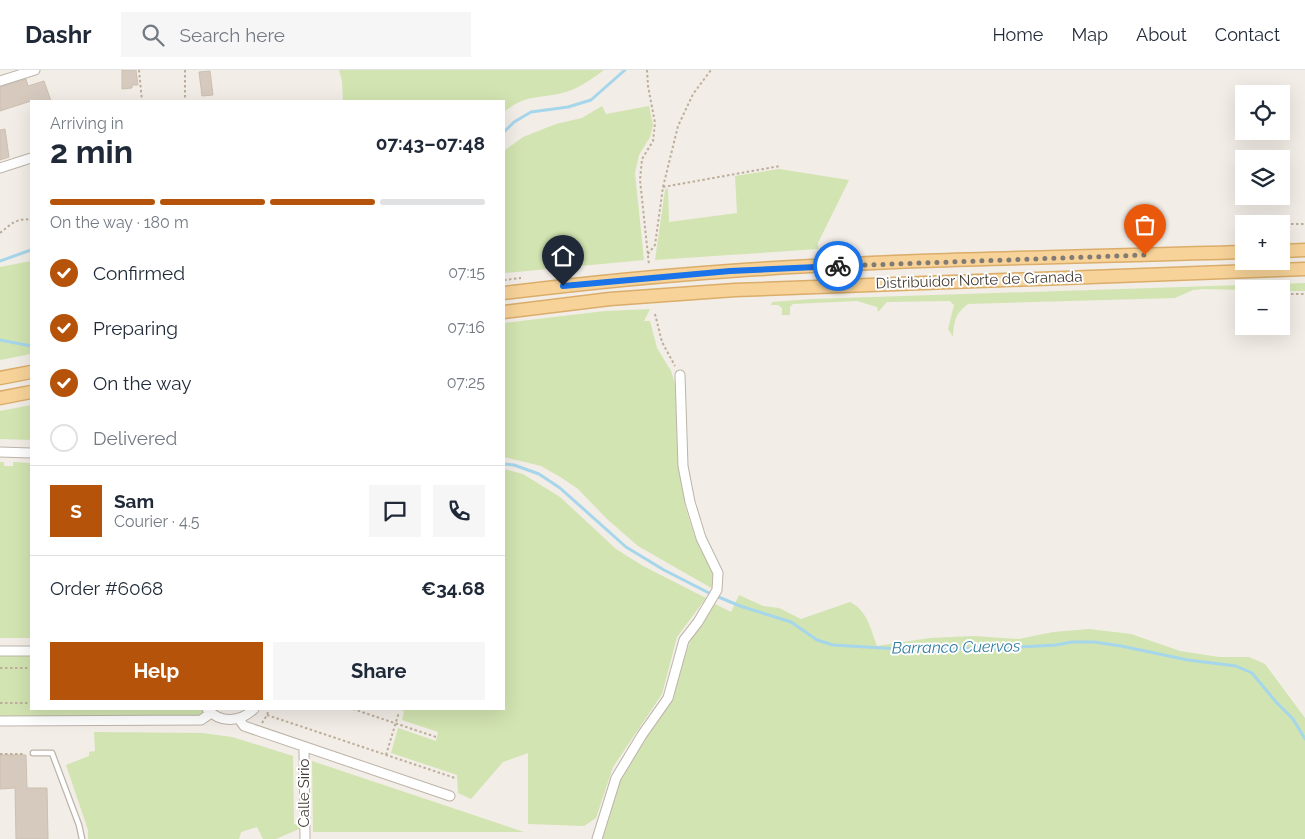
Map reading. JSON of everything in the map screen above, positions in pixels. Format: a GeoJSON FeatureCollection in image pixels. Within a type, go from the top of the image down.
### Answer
{"type":"FeatureCollection","features":[{"type":"Feature","properties":{"kind":"main road"},"geometry":{"type":"LineString","coordinates":[[1290,251],[1305,250]]}},
{"type":"Feature","properties":{"kind":"main road","name":"Distribuidor Norte de Granada"},"geometry":{"type":"LineString","coordinates":[[505,293],[730,271],[903,263],[1235,252]]}},
{"type":"Feature","properties":{"kind":"main road","name":"Distribuidor Norte de Granada"},"geometry":{"type":"LineString","coordinates":[[505,312],[610,299],[735,290],[1305,269]]}},
{"type":"Feature","properties":{"kind":"main road"},"geometry":{"type":"LineString","coordinates":[[0,378],[30,372]]}},
{"type":"Feature","properties":{"kind":"main road"},"geometry":{"type":"LineString","coordinates":[[0,398],[30,392]]}},
{"type":"Feature","properties":{"kind":"street"},"geometry":{"type":"LineString","coordinates":[[0,81],[35,70]]}},
{"type":"Feature","properties":{"kind":"street"},"geometry":{"type":"LineString","coordinates":[[0,168],[30,158]]}},
{"type":"Feature","properties":{"kind":"street"},"geometry":{"type":"LineString","coordinates":[[597,839],[616,778],[642,735],[668,698],[684,640],[698,622],[717,590],[718,573],[701,538],[690,502],[684,466],[680,375]]}},
{"type":"Feature","properties":{"kind":"street"},"geometry":{"type":"LineString","coordinates":[[0,452],[30,453]]}},
{"type":"Feature","properties":{"kind":"street"},"geometry":{"type":"LineString","coordinates":[[0,651],[30,651]]}},
{"type":"Feature","properties":{"kind":"street"},"geometry":{"type":"LineString","coordinates":[[0,721],[201,720],[209,711],[220,718],[230,720],[239,719],[253,710]]}},
{"type":"Feature","properties":{"kind":"street"},"geometry":{"type":"LineString","coordinates":[[239,719],[244,726],[450,796]]}},
{"type":"Feature","properties":{"kind":"street","name":"Calle Sirio"},"geometry":{"type":"LineString","coordinates":[[304,747],[305,839]]}},
{"type":"Feature","properties":{"kind":"lane"},"geometry":{"type":"LineString","coordinates":[[33,754],[52,754],[80,825],[82,839]]}},
{"type":"Feature","properties":{"kind":"path"},"geometry":{"type":"LineString","coordinates":[[139,70],[142,100]]}},
{"type":"Feature","properties":{"kind":"path"},"geometry":{"type":"LineString","coordinates":[[185,70],[186,100]]}},
{"type":"Feature","properties":{"kind":"path"},"geometry":{"type":"LineString","coordinates":[[647,70],[655,123],[653,141],[642,159],[640,180],[650,265]]}},
{"type":"Feature","properties":{"kind":"path"},"geometry":{"type":"LineString","coordinates":[[648,254],[655,245],[663,187],[678,126],[692,94],[711,70]]}},
{"type":"Feature","properties":{"kind":"path"},"geometry":{"type":"LineString","coordinates":[[663,187],[780,166]]}},
{"type":"Feature","properties":{"kind":"path"},"geometry":{"type":"LineString","coordinates":[[0,234],[15,221],[23,218],[30,220]]}},
{"type":"Feature","properties":{"kind":"path"},"geometry":{"type":"LineString","coordinates":[[1290,224],[1305,224]]}},
{"type":"Feature","properties":{"kind":"path"},"geometry":{"type":"LineString","coordinates":[[1290,294],[1305,294]]}},
{"type":"Feature","properties":{"kind":"path"},"geometry":{"type":"LineString","coordinates":[[656,314],[662,342],[680,375]]}},
{"type":"Feature","properties":{"kind":"path"},"geometry":{"type":"LineString","coordinates":[[0,668],[30,668]]}},
{"type":"Feature","properties":{"kind":"path"},"geometry":{"type":"LineString","coordinates":[[0,703],[30,703]]}},
{"type":"Feature","properties":{"kind":"path"},"geometry":{"type":"LineString","coordinates":[[260,725],[269,710]]}},
{"type":"Feature","properties":{"kind":"path"},"geometry":{"type":"LineString","coordinates":[[356,710],[436,736]]}},
{"type":"Feature","properties":{"kind":"path"},"geometry":{"type":"LineString","coordinates":[[386,755],[399,712]]}},
{"type":"Feature","properties":{"kind":"path"},"geometry":{"type":"LineString","coordinates":[[267,715],[455,778]]}},
{"type":"Feature","properties":{"kind":"path"},"geometry":{"type":"LineString","coordinates":[[324,740],[326,735]]}},
{"type":"Feature","properties":{"kind":"path"},"geometry":{"type":"LineString","coordinates":[[0,754],[33,754]]}},
{"type":"Feature","properties":{"kind":"path"},"geometry":{"type":"LineString","coordinates":[[430,775],[431,770]]}},
{"type":"Feature","properties":{"kind":"green space"},"geometry":{"type":"Polygon","coordinates":[[[339,70],[604,70],[574,89],[519,102],[505,111],[505,100],[343,100],[342,81],[339,70]]]}},
{"type":"Feature","properties":{"kind":"green space"},"geometry":{"type":"Polygon","coordinates":[[[602,106],[606,114],[649,106],[653,125],[650,137],[639,155],[635,173],[644,260],[505,273],[505,150],[523,137],[556,124],[582,118],[602,106]]]}},
{"type":"Feature","properties":{"kind":"green space"},"geometry":{"type":"Polygon","coordinates":[[[779,169],[849,180],[818,243],[818,249],[655,260],[665,190],[668,188],[669,222],[737,213],[735,176],[779,169]]]}},
{"type":"Feature","properties":{"kind":"green space"},"geometry":{"type":"Polygon","coordinates":[[[30,261],[30,354],[0,360],[0,267],[30,261]]]}},
{"type":"Feature","properties":{"kind":"green space"},"geometry":{"type":"Polygon","coordinates":[[[1290,283],[1305,283],[1305,291],[1290,291],[1290,283]]]}},
{"type":"Feature","properties":{"kind":"green space"},"geometry":{"type":"Polygon","coordinates":[[[1235,285],[1235,290],[1193,290],[1175,298],[968,304],[960,311],[956,318],[953,337],[948,329],[954,305],[950,301],[887,302],[878,312],[877,307],[857,301],[793,304],[790,307],[790,315],[782,315],[782,308],[778,305],[771,305],[772,302],[812,299],[1235,285]]]}},
{"type":"Feature","properties":{"kind":"green space"},"geometry":{"type":"Polygon","coordinates":[[[650,309],[644,321],[650,321],[657,348],[671,371],[677,390],[681,470],[685,506],[695,537],[711,566],[714,576],[713,589],[638,546],[607,519],[578,489],[562,478],[541,466],[505,457],[505,323],[605,311],[650,309]]]}},
{"type":"Feature","properties":{"kind":"green space"},"geometry":{"type":"Polygon","coordinates":[[[30,405],[30,440],[0,439],[0,411],[30,405]]]}},
{"type":"Feature","properties":{"kind":"green space"},"geometry":{"type":"Polygon","coordinates":[[[0,462],[4,462],[4,466],[13,466],[13,462],[30,463],[30,638],[0,638],[0,462]]]}},
{"type":"Feature","properties":{"kind":"green space"},"geometry":{"type":"Polygon","coordinates":[[[505,469],[523,474],[560,497],[616,549],[643,566],[706,598],[677,637],[662,694],[613,767],[596,818],[584,826],[528,824],[528,753],[503,762],[471,799],[458,793],[457,775],[391,753],[398,728],[436,741],[438,732],[402,720],[404,711],[400,710],[505,710],[505,469]]]}},
{"type":"Feature","properties":{"kind":"green space"},"geometry":{"type":"Polygon","coordinates":[[[739,595],[763,606],[779,608],[801,619],[850,602],[861,610],[877,646],[930,638],[973,636],[1019,639],[1053,632],[1089,629],[1131,634],[1180,651],[1219,657],[1249,657],[1265,664],[1305,718],[1305,839],[601,839],[623,771],[673,689],[692,636],[715,604],[731,612],[739,595]]]}},
{"type":"Feature","properties":{"kind":"green space"},"geometry":{"type":"Polygon","coordinates":[[[0,654],[30,654],[30,710],[202,710],[204,714],[197,717],[0,717],[0,654]]]}},
{"type":"Feature","properties":{"kind":"green space"},"geometry":{"type":"Polygon","coordinates":[[[94,732],[202,733],[232,737],[293,756],[294,824],[300,825],[299,829],[276,839],[263,839],[257,827],[241,832],[239,839],[88,839],[88,830],[66,765],[89,756],[89,752],[95,751],[94,732]]]}},
{"type":"Feature","properties":{"kind":"green space"},"geometry":{"type":"Polygon","coordinates":[[[312,761],[524,832],[313,832],[312,761]]]}},
{"type":"Feature","properties":{"kind":"building"},"geometry":{"type":"Polygon","coordinates":[[[122,70],[136,70],[138,85],[122,89],[122,70]]]}},
{"type":"Feature","properties":{"kind":"building"},"geometry":{"type":"Polygon","coordinates":[[[210,71],[213,95],[202,96],[199,72],[210,71]]]}},
{"type":"Feature","properties":{"kind":"building"},"geometry":{"type":"Polygon","coordinates":[[[26,79],[28,86],[44,81],[51,100],[30,100],[0,111],[0,87],[26,79]]]}},
{"type":"Feature","properties":{"kind":"building"},"geometry":{"type":"Polygon","coordinates":[[[5,129],[9,157],[0,160],[0,130],[5,129]]]}},
{"type":"Feature","properties":{"kind":"building"},"geometry":{"type":"Polygon","coordinates":[[[0,755],[26,755],[27,788],[47,788],[48,839],[16,839],[15,788],[0,789],[0,755]]]}},
{"type":"Feature","properties":{"kind":"waterway"},"geometry":{"type":"LineString","coordinates":[[505,131],[514,122],[531,112],[568,107],[591,100],[625,70]]}},
{"type":"Feature","properties":{"kind":"waterway"},"geometry":{"type":"LineString","coordinates":[[0,261],[30,250]]}},
{"type":"Feature","properties":{"kind":"waterway","name":"Barranco Cuervos"},"geometry":{"type":"LineString","coordinates":[[0,340],[30,346]]}},
{"type":"Feature","properties":{"kind":"waterway","name":"Barranco Cuervos"},"geometry":{"type":"LineString","coordinates":[[505,464],[514,465],[539,474],[560,488],[626,547],[664,570],[709,593],[740,606],[791,622],[817,640],[833,645],[915,650],[942,648],[988,649],[1094,642],[1188,660],[1236,666],[1252,673],[1293,719],[1305,739]]}},
{"type":"Feature","properties":{"kind":"way so far"},"geometry":{"type":"LineString","coordinates":[[838,266],[1145,255]]}},
{"type":"Feature","properties":{"kind":"route"},"geometry":{"type":"LineString","coordinates":[[563,286],[730,271],[838,266]]}}]}
